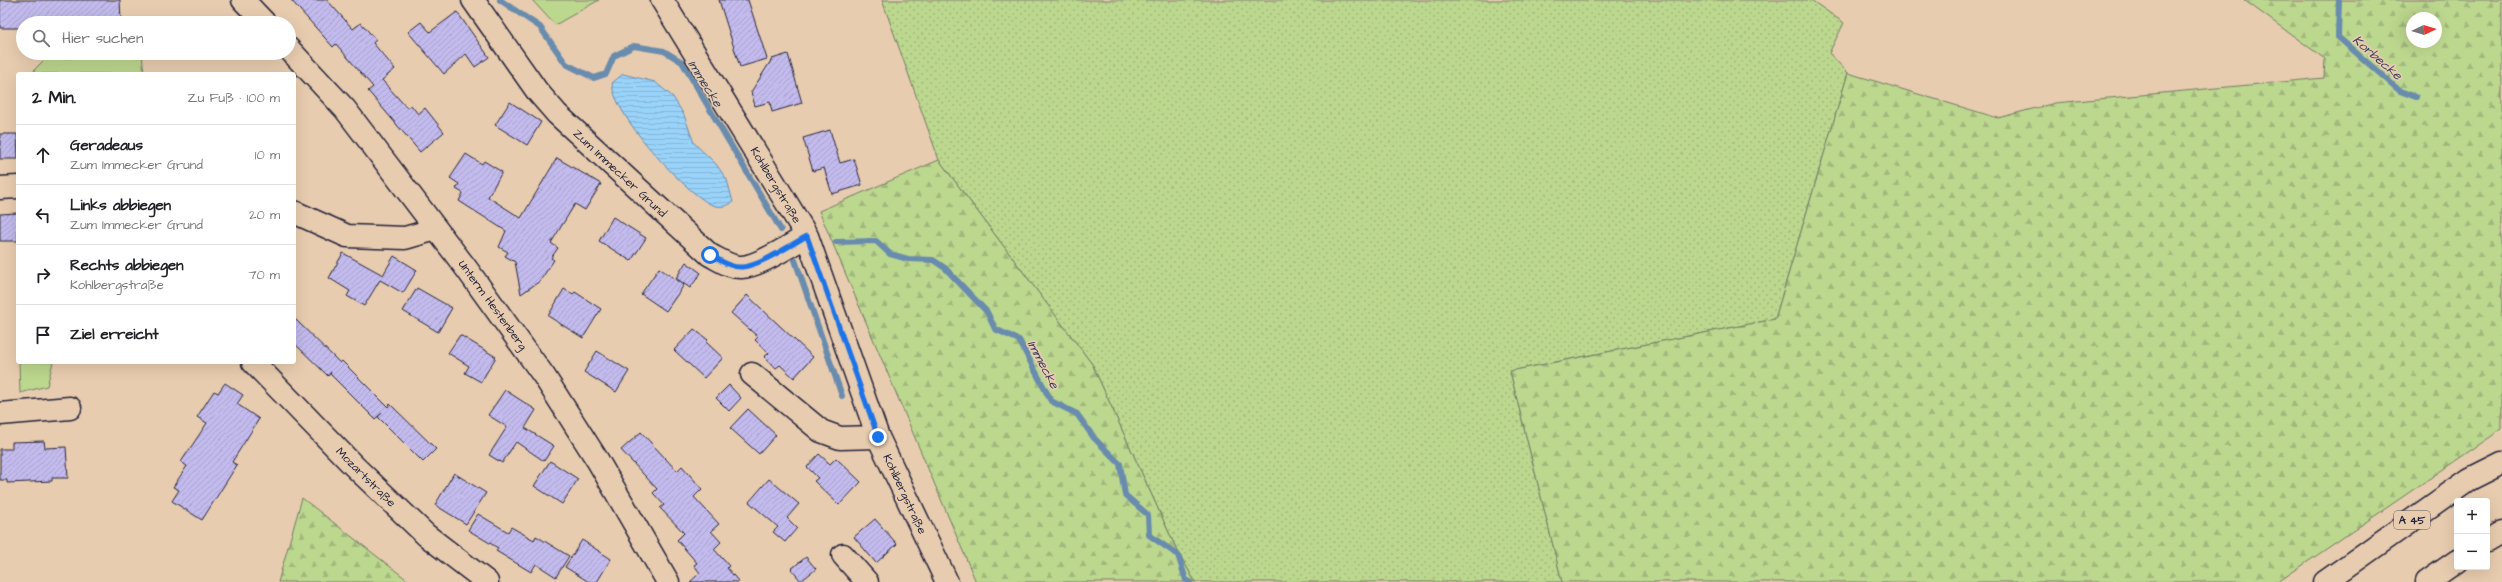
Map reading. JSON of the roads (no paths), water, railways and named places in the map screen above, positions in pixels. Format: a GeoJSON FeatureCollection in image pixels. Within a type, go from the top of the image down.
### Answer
{"type":"FeatureCollection","features":[{"type":"Feature","properties":{"kind":"main road"},"geometry":{"type":"LineString","coordinates":[[243,0],[258,16]]}},
{"type":"Feature","properties":{"kind":"main road","name":"Zum Immecker Grund"},"geometry":{"type":"LineString","coordinates":[[473,0],[537,91],[557,114],[710,255],[731,266],[742,267],[754,264],[807,236]]}},
{"type":"Feature","properties":{"kind":"main road","name":"Kohlbergstraße"},"geometry":{"type":"LineString","coordinates":[[662,0],[807,236],[878,437],[947,582]]}},
{"type":"Feature","properties":{"kind":"main road","name":"Unterm Hestenberg"},"geometry":{"type":"LineString","coordinates":[[296,56],[345,109],[436,229],[544,376],[598,461],[668,582]]}},
{"type":"Feature","properties":{"kind":"main road"},"geometry":{"type":"LineString","coordinates":[[0,188],[16,187]]}},
{"type":"Feature","properties":{"kind":"main road"},"geometry":{"type":"LineString","coordinates":[[296,213],[346,236],[405,238],[436,229]]}},
{"type":"Feature","properties":{"kind":"main road","name":"Mozartstraße"},"geometry":{"type":"LineString","coordinates":[[255,364],[354,466],[426,535],[487,582]]}},
{"type":"Feature","properties":{"kind":"main road"},"geometry":{"type":"LineString","coordinates":[[752,374],[822,432],[840,438],[878,437]]}},
{"type":"Feature","properties":{"kind":"main road"},"geometry":{"type":"LineString","coordinates":[[0,414],[70,408]]}},
{"type":"Feature","properties":{"kind":"main road","name":"A 45"},"geometry":{"type":"LineString","coordinates":[[2324,582],[2470,479],[2502,463]]}},
{"type":"Feature","properties":{"kind":"main road"},"geometry":{"type":"LineString","coordinates":[[2490,539],[2502,532]]}},
{"type":"Feature","properties":{"kind":"main road"},"geometry":{"type":"LineString","coordinates":[[843,555],[868,582]]}},
{"type":"Feature","properties":{"kind":"main road"},"geometry":{"type":"LineString","coordinates":[[2427,582],[2454,563]]}},
{"type":"Feature","properties":{"kind":"water"},"geometry":{"type":"Polygon","coordinates":[[[623,74],[655,82],[673,97],[684,115],[694,143],[716,164],[727,180],[733,202],[722,206],[710,204],[683,183],[651,150],[636,131],[615,97],[612,83],[623,74]]]}},
{"type":"Feature","properties":{"kind":"waterway","name":"Immecke"},"geometry":{"type":"LineString","coordinates":[[500,0],[540,27],[566,64],[594,78],[606,74],[614,56],[634,46],[664,51],[682,62],[781,230]]}},
{"type":"Feature","properties":{"kind":"waterway","name":"Korbecke"},"geometry":{"type":"LineString","coordinates":[[2339,0],[2338,37],[2400,91],[2416,97]]}},
{"type":"Feature","properties":{"kind":"waterway","name":"Immecke"},"geometry":{"type":"LineString","coordinates":[[836,242],[876,241],[890,254],[908,259],[933,260],[945,268],[987,312],[995,329],[1019,340],[1051,401],[1077,414],[1094,438],[1120,464],[1125,495],[1148,515],[1149,535],[1178,555],[1186,580],[1190,582]]}},
{"type":"Feature","properties":{"kind":"waterway"},"geometry":{"type":"LineString","coordinates":[[795,260],[842,396]]}}]}
